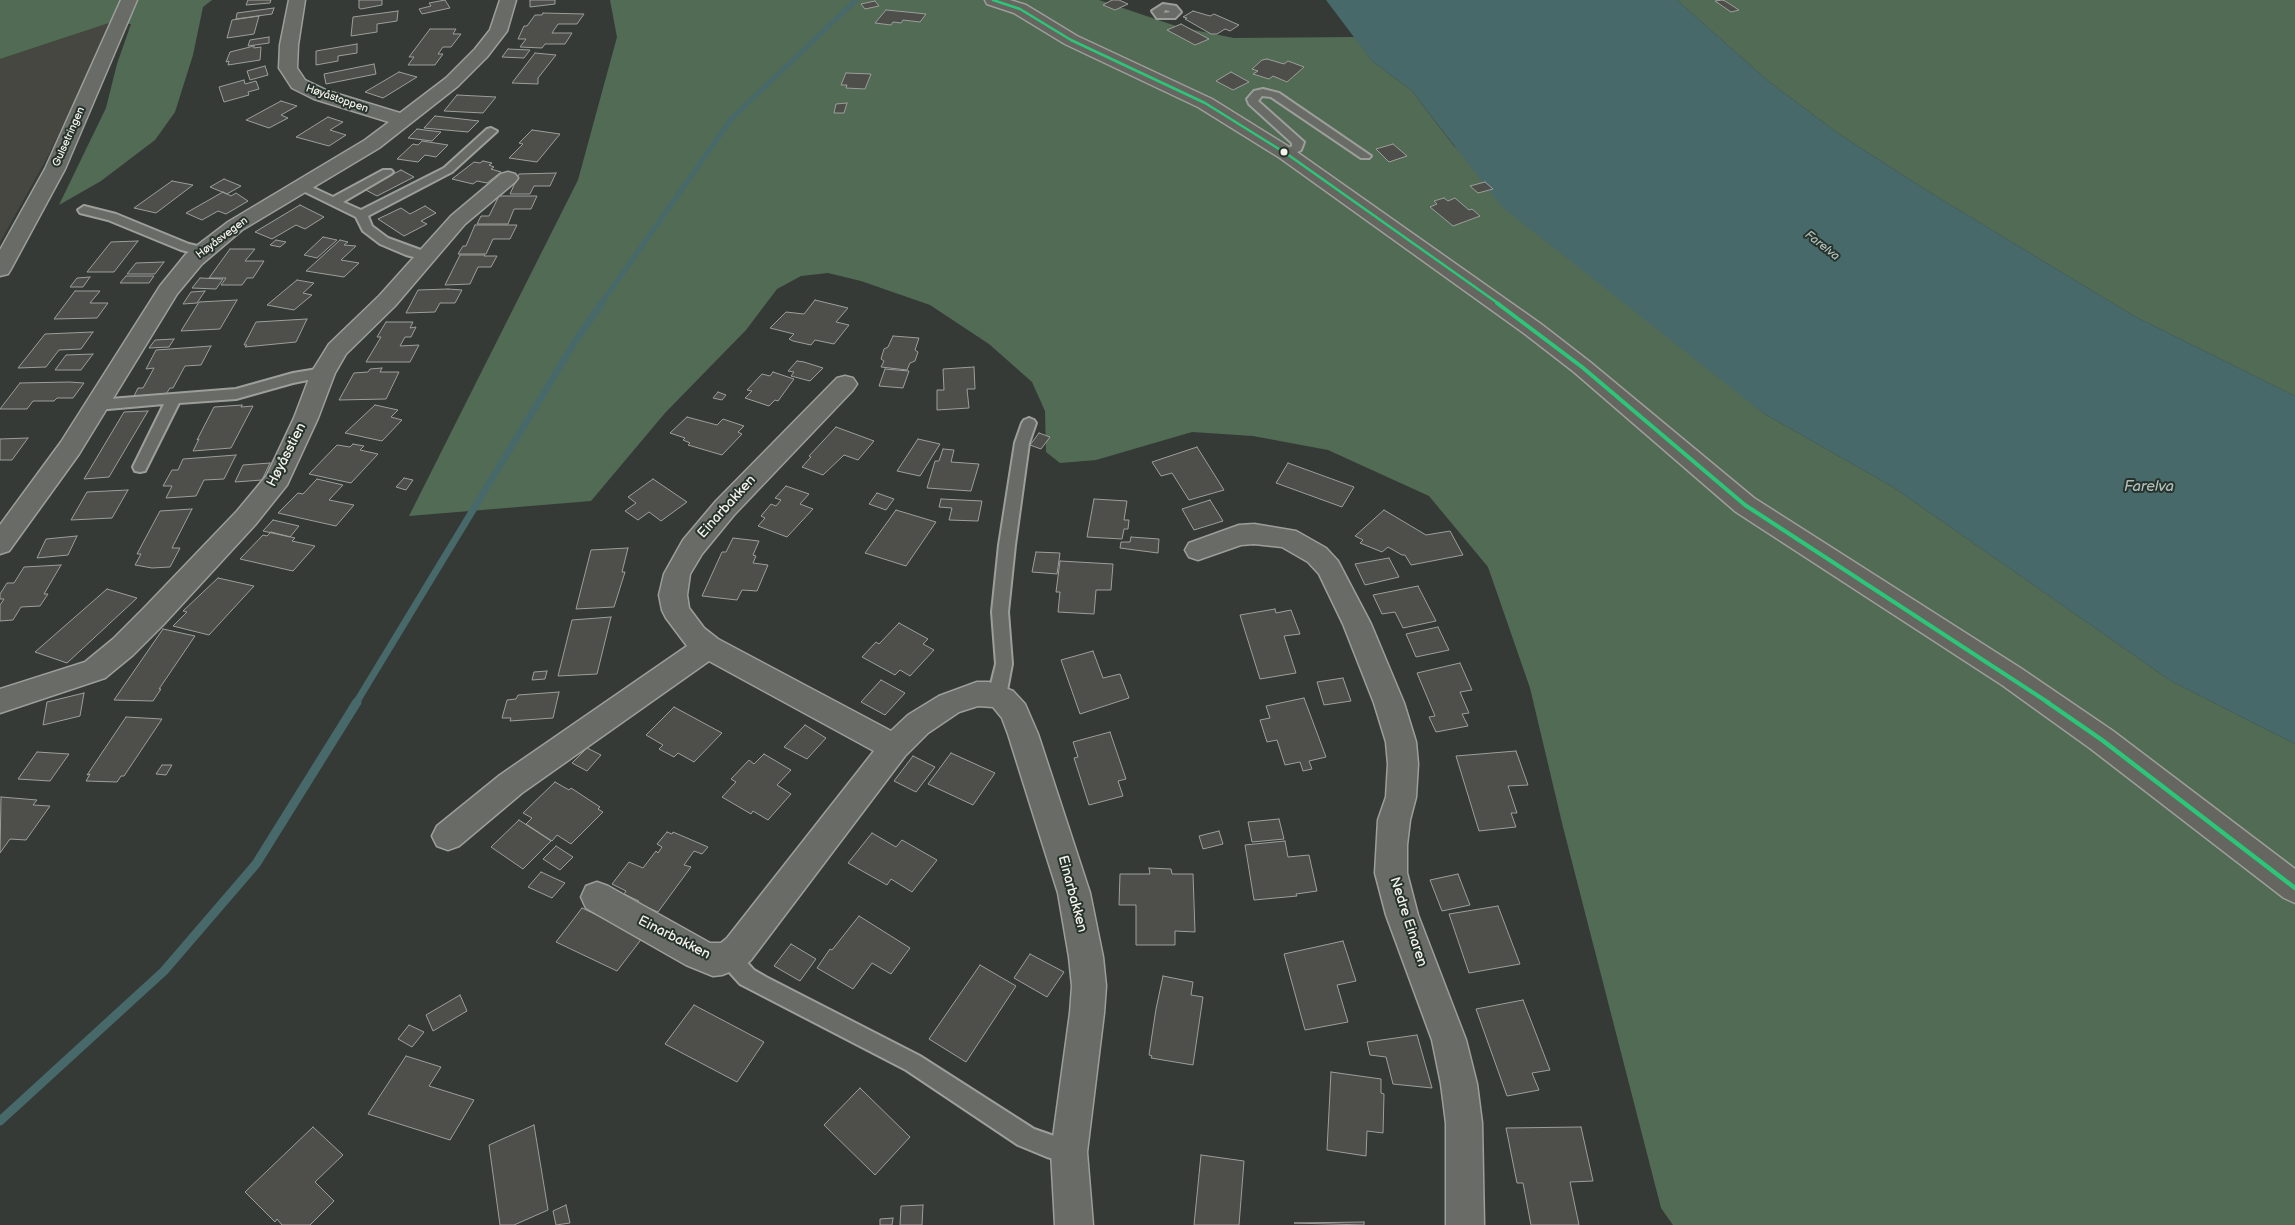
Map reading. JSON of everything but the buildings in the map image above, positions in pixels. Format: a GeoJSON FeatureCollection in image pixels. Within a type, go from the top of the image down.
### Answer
{"type":"FeatureCollection","features":[{"type":"Feature","properties":{"kind":"main road"},"geometry":{"type":"LineString","coordinates":[[993,0],[1020,9],[1072,40],[1205,103],[1287,154],[1533,328],[1745,504],[2021,683],[2110,746],[2295,888]]}},
{"type":"Feature","properties":{"kind":"street","name":"Gulsetringen"},"geometry":{"type":"LineString","coordinates":[[0,269],[55,168],[129,0]]}},
{"type":"Feature","properties":{"kind":"street","name":"Høyåstoppen"},"geometry":{"type":"LineString","coordinates":[[297,0],[289,45],[288,68],[298,84],[321,95],[404,120]]}},
{"type":"Feature","properties":{"kind":"street","name":"Høyåsvegen"},"geometry":{"type":"LineString","coordinates":[[0,544],[70,448],[168,291],[202,251],[235,226],[353,157],[452,82],[481,54],[498,31],[508,0]]}},
{"type":"Feature","properties":{"kind":"street","name":"Høyåsstien"},"geometry":{"type":"LineString","coordinates":[[0,701],[58,684],[94,670],[124,647],[246,518],[278,479],[306,418],[322,373],[337,349],[387,301],[458,220],[508,178]]}},
{"type":"Feature","properties":{"kind":"street","name":"Einarbakken"},"geometry":{"type":"LineString","coordinates":[[845,384],[725,508],[692,547],[677,574],[673,595],[676,610],[694,636],[708,648],[894,747]]}},
{"type":"Feature","properties":{"kind":"street","name":"Nedre Einaren"},"geometry":{"type":"LineString","coordinates":[[1198,550],[1239,535],[1270,535],[1287,538],[1317,555],[1330,568],[1357,624],[1392,710],[1401,742],[1403,764],[1401,797],[1394,820],[1391,845],[1391,873],[1402,915],[1449,1040],[1459,1084],[1464,1123],[1465,1225]]}},
{"type":"Feature","properties":{"kind":"street"},"geometry":{"type":"LineString","coordinates":[[448,836],[511,784],[708,648]]}},
{"type":"Feature","properties":{"kind":"street","name":"Einarbakken"},"geometry":{"type":"LineString","coordinates":[[596,897],[713,960],[732,955],[739,949],[894,747],[918,724],[949,704],[977,694],[997,696],[1009,704],[1023,734],[1074,892],[1082,929],[1089,986],[1068,1152],[1074,1225]]}},
{"type":"Feature","properties":{"kind":"lane"},"geometry":{"type":"LineString","coordinates":[[1153,0],[1163,8]]}},
{"type":"Feature","properties":{"kind":"lane"},"geometry":{"type":"LineString","coordinates":[[1287,154],[1296,148],[1298,142],[1253,102],[1252,99],[1258,93],[1263,92],[1275,95],[1365,156]]}},
{"type":"Feature","properties":{"kind":"lane"},"geometry":{"type":"LineString","coordinates":[[360,215],[448,170],[460,161],[491,130]]}},
{"type":"Feature","properties":{"kind":"lane"},"geometry":{"type":"LineString","coordinates":[[334,202],[386,172]]}},
{"type":"Feature","properties":{"kind":"lane"},"geometry":{"type":"LineString","coordinates":[[301,187],[360,215],[367,228],[384,241],[425,256]]}},
{"type":"Feature","properties":{"kind":"lane"},"geometry":{"type":"LineString","coordinates":[[84,210],[112,217],[185,247],[202,251]]}},
{"type":"Feature","properties":{"kind":"lane"},"geometry":{"type":"LineString","coordinates":[[97,405],[236,394],[293,378],[322,373]]}},
{"type":"Feature","properties":{"kind":"lane"},"geometry":{"type":"LineString","coordinates":[[140,467],[174,399]]}},
{"type":"Feature","properties":{"kind":"lane"},"geometry":{"type":"LineString","coordinates":[[997,696],[1004,664],[1000,612],[1007,545],[1022,443],[1029,423]]}},
{"type":"Feature","properties":{"kind":"lane"},"geometry":{"type":"LineString","coordinates":[[732,955],[737,966],[747,977],[913,1063],[1026,1137],[1068,1152]]}},
{"type":"Feature","properties":{"kind":"shaded area"},"geometry":{"type":"Polygon","coordinates":[[[109,23],[83,86],[46,160],[0,242],[0,59],[109,23]]]}},
{"type":"Feature","properties":{"kind":"green space"},"geometry":{"type":"Polygon","coordinates":[[[0,0],[212,0],[203,7],[193,55],[175,112],[155,140],[101,181],[59,205],[106,108],[117,64],[131,24],[109,23],[0,59],[0,0]]]}},
{"type":"Feature","properties":{"kind":"green space"},"geometry":{"type":"Polygon","coordinates":[[[610,0],[1099,0],[1179,27],[1234,38],[1355,37],[1372,61],[1411,90],[1454,146],[1763,413],[1893,487],[2171,681],[2295,744],[2295,1225],[1673,1225],[1661,1208],[1563,827],[1530,688],[1488,567],[1429,496],[1328,450],[1253,436],[1192,432],[1096,460],[1060,463],[1046,452],[1045,411],[1032,382],[989,344],[930,305],[861,281],[828,273],[801,276],[777,289],[746,330],[665,413],[591,501],[409,516],[578,180],[617,37],[610,0]]]}},
{"type":"Feature","properties":{"kind":"green space"},"geometry":{"type":"Polygon","coordinates":[[[1677,0],[2295,0],[2295,396],[2134,316],[1926,190],[1839,134],[1768,81],[1677,0]]]}},
{"type":"Feature","properties":{"kind":"water","name":"Farelva"},"geometry":{"type":"Polygon","coordinates":[[[1326,0],[1677,0],[1768,81],[1839,134],[1926,190],[2134,316],[2295,396],[2295,744],[2171,681],[1893,487],[1763,413],[1502,207],[1411,90],[1372,61],[1326,0]]]}},
{"type":"Feature","properties":{"kind":"waterway"},"geometry":{"type":"LineString","coordinates":[[601,304],[732,118],[856,0]]}},
{"type":"Feature","properties":{"kind":"waterway"},"geometry":{"type":"LineString","coordinates":[[356,703],[576,340],[602,303]]}},
{"type":"Feature","properties":{"kind":"waterway"},"geometry":{"type":"LineString","coordinates":[[0,1121],[164,971],[256,864],[357,702]]}},
{"type":"Feature","properties":{"kind":"transit line"},"geometry":{"type":"LineString","coordinates":[[993,0],[1020,9],[1071,40],[1205,103],[1287,154],[1533,329],[1582,367],[1745,505],[2012,677],[2102,740],[2295,888]]}}]}
